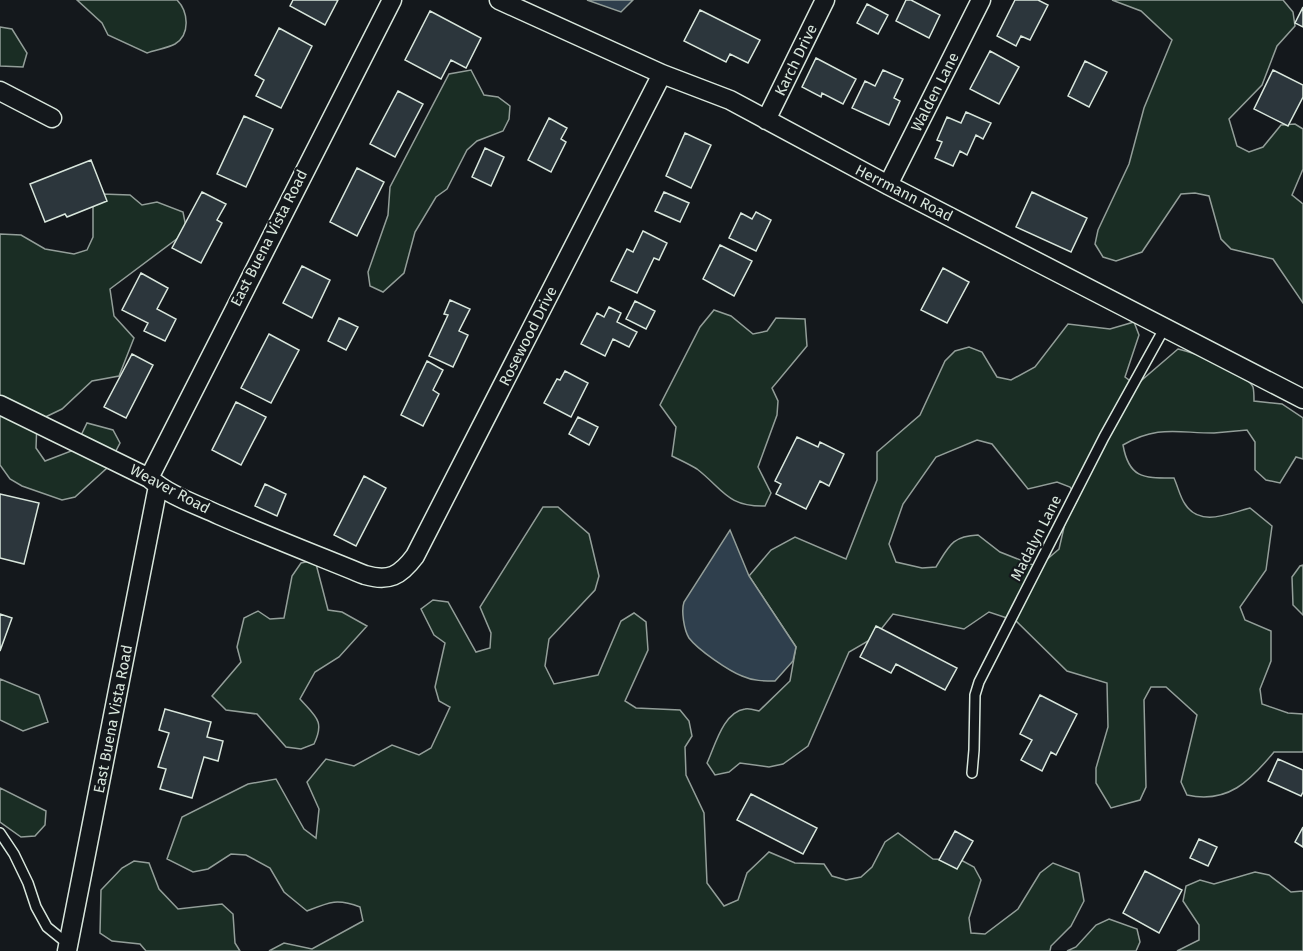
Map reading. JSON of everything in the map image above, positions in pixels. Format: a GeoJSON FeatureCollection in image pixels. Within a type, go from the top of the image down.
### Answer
{"type":"FeatureCollection","features":[{"type":"Feature","properties":{"kind":"street","name":"East Buena Vista Road"},"geometry":{"type":"LineString","coordinates":[[67,948],[154,482],[392,0]]}},
{"type":"Feature","properties":{"kind":"street","name":"Herrmann Road"},"geometry":{"type":"LineString","coordinates":[[499,0],[662,74],[711,92],[1303,399]]}},
{"type":"Feature","properties":{"kind":"street","name":"Karch Drive"},"geometry":{"type":"LineString","coordinates":[[766,120],[825,0]]}},
{"type":"Feature","properties":{"kind":"street","name":"Walden Lane"},"geometry":{"type":"LineString","coordinates":[[888,185],[981,0]]}},
{"type":"Feature","properties":{"kind":"street","name":"Rosewood Drive"},"geometry":{"type":"LineString","coordinates":[[377,579],[396,575],[415,556],[662,74]]}},
{"type":"Feature","properties":{"kind":"street"},"geometry":{"type":"LineString","coordinates":[[0,91],[52,117]]}},
{"type":"Feature","properties":{"kind":"street","name":"Weaver Road"},"geometry":{"type":"LineString","coordinates":[[0,405],[262,534],[377,579]]}},
{"type":"Feature","properties":{"kind":"lane","name":"Madalyn Lane"},"geometry":{"type":"LineString","coordinates":[[972,773],[975,695],[979,682],[1104,437],[1165,327]]}},
{"type":"Feature","properties":{"kind":"lane"},"geometry":{"type":"LineString","coordinates":[[0,833],[14,854],[47,927],[67,948]]}},
{"type":"Feature","properties":{"kind":"green space"},"geometry":{"type":"Polygon","coordinates":[[[77,0],[177,0],[184,10],[186,29],[175,44],[147,53],[108,35],[102,23],[77,0]]]}},
{"type":"Feature","properties":{"kind":"green space"},"geometry":{"type":"Polygon","coordinates":[[[1112,0],[1283,0],[1293,12],[1295,26],[1277,46],[1262,85],[1229,119],[1237,146],[1249,152],[1263,147],[1281,125],[1295,124],[1303,129],[1303,169],[1292,195],[1303,204],[1303,303],[1273,259],[1231,249],[1221,239],[1209,196],[1195,193],[1181,194],[1142,252],[1116,261],[1103,257],[1095,244],[1098,230],[1129,164],[1144,108],[1172,40],[1141,11],[1112,0]]]}},
{"type":"Feature","properties":{"kind":"green space"},"geometry":{"type":"Polygon","coordinates":[[[0,27],[12,29],[27,53],[23,67],[0,66],[0,27]]]}},
{"type":"Feature","properties":{"kind":"green space"},"geometry":{"type":"Polygon","coordinates":[[[471,70],[484,95],[498,97],[510,106],[509,119],[503,131],[477,141],[467,150],[447,189],[436,197],[415,232],[404,273],[383,292],[370,286],[368,272],[388,215],[390,187],[449,74],[471,70]]]}},
{"type":"Feature","properties":{"kind":"green space"},"geometry":{"type":"Polygon","coordinates":[[[102,194],[130,195],[142,205],[157,202],[183,212],[186,227],[178,238],[110,289],[114,316],[134,338],[119,376],[92,381],[62,409],[37,421],[36,448],[45,461],[74,450],[87,423],[113,430],[120,443],[107,468],[75,497],[62,500],[22,486],[10,479],[0,465],[0,234],[21,235],[45,249],[74,254],[87,250],[93,237],[93,207],[102,194]]]}},
{"type":"Feature","properties":{"kind":"green space"},"geometry":{"type":"Polygon","coordinates":[[[714,310],[731,316],[753,334],[767,331],[776,318],[805,319],[807,346],[772,388],[778,401],[777,415],[758,467],[771,493],[765,506],[752,506],[734,500],[697,469],[672,456],[676,427],[660,405],[700,327],[714,310]]]}},
{"type":"Feature","properties":{"kind":"green space"},"geometry":{"type":"Polygon","coordinates":[[[1134,322],[1139,335],[1125,377],[1136,385],[1178,349],[1207,359],[1240,375],[1253,387],[1254,401],[1282,404],[1303,418],[1303,459],[1296,457],[1280,483],[1266,480],[1255,470],[1255,442],[1247,430],[1214,433],[1157,432],[1123,445],[1129,464],[1140,474],[1154,478],[1174,478],[1180,495],[1191,511],[1207,517],[1216,517],[1250,508],[1272,526],[1266,570],[1240,607],[1245,620],[1271,631],[1271,661],[1260,689],[1262,704],[1288,713],[1303,714],[1303,752],[1274,752],[1247,781],[1226,793],[1202,797],[1187,795],[1181,782],[1197,715],[1166,687],[1151,687],[1144,700],[1146,787],[1140,800],[1111,808],[1096,783],[1096,768],[1108,727],[1107,683],[1067,671],[1016,621],[989,612],[964,629],[893,614],[875,637],[849,652],[808,746],[783,764],[769,767],[740,763],[729,772],[715,775],[707,763],[725,723],[737,711],[752,709],[759,711],[790,681],[796,647],[749,576],[771,550],[795,537],[846,559],[877,480],[877,452],[920,415],[945,361],[955,351],[969,347],[982,352],[997,377],[1011,380],[1035,367],[1068,324],[1110,329],[1134,322]],[[977,440],[936,457],[903,504],[889,544],[896,562],[922,568],[936,567],[944,553],[957,540],[978,535],[1000,552],[1038,567],[1059,549],[1065,523],[1078,499],[1070,487],[1057,482],[1028,489],[992,444],[977,440]]]}},
{"type":"Feature","properties":{"kind":"green space"},"geometry":{"type":"Polygon","coordinates":[[[543,507],[558,507],[589,534],[599,576],[595,590],[549,639],[545,666],[554,684],[598,675],[621,621],[634,613],[646,622],[648,650],[625,701],[636,708],[680,710],[689,721],[692,736],[685,747],[686,775],[704,813],[707,883],[724,906],[738,900],[747,873],[769,852],[795,863],[824,864],[832,876],[846,880],[861,877],[872,867],[885,842],[898,833],[933,859],[961,860],[974,867],[981,880],[969,918],[971,933],[985,934],[1018,909],[1040,873],[1053,863],[1079,873],[1084,901],[1071,926],[1051,946],[1050,951],[269,951],[284,943],[312,949],[363,921],[360,907],[333,902],[307,911],[284,892],[270,868],[246,855],[231,854],[208,869],[193,872],[167,859],[182,817],[248,784],[276,779],[304,829],[316,838],[319,809],[307,782],[326,759],[354,766],[392,745],[419,755],[431,748],[450,707],[439,701],[435,687],[445,643],[434,635],[421,609],[433,600],[448,602],[476,652],[490,648],[491,633],[480,607],[543,507]]]}},
{"type":"Feature","properties":{"kind":"green space"},"geometry":{"type":"Polygon","coordinates":[[[315,560],[328,610],[342,612],[367,626],[339,657],[315,672],[300,699],[319,724],[314,744],[301,749],[286,747],[257,714],[226,710],[212,696],[241,662],[237,647],[244,618],[258,611],[270,619],[284,618],[292,576],[301,563],[315,560]]]}},
{"type":"Feature","properties":{"kind":"green space"},"geometry":{"type":"Polygon","coordinates":[[[1303,565],[1303,615],[1293,605],[1292,577],[1303,565]]]}},
{"type":"Feature","properties":{"kind":"green space"},"geometry":{"type":"Polygon","coordinates":[[[0,679],[39,695],[48,722],[23,731],[0,720],[0,679]]]}},
{"type":"Feature","properties":{"kind":"green space"},"geometry":{"type":"Polygon","coordinates":[[[0,788],[46,811],[45,825],[35,836],[21,837],[0,822],[0,788]]]}},
{"type":"Feature","properties":{"kind":"green space"},"geometry":{"type":"Polygon","coordinates":[[[134,861],[149,863],[159,889],[178,909],[222,904],[233,914],[235,943],[240,951],[146,951],[140,944],[112,941],[100,933],[101,890],[122,868],[134,861]]]}},
{"type":"Feature","properties":{"kind":"green space"},"geometry":{"type":"Polygon","coordinates":[[[1255,872],[1269,875],[1291,892],[1303,891],[1303,951],[1177,951],[1199,940],[1199,925],[1183,901],[1186,886],[1200,880],[1214,884],[1255,872]]]}},
{"type":"Feature","properties":{"kind":"green space"},"geometry":{"type":"Polygon","coordinates":[[[1109,919],[1137,929],[1140,942],[1136,951],[1067,951],[1076,947],[1096,925],[1109,919]]]}},
{"type":"Feature","properties":{"kind":"water"},"geometry":{"type":"Polygon","coordinates":[[[587,0],[633,0],[621,12],[587,0]]]}},
{"type":"Feature","properties":{"kind":"water"},"geometry":{"type":"Polygon","coordinates":[[[730,530],[749,576],[796,647],[793,661],[775,681],[750,679],[730,670],[699,648],[689,638],[686,630],[683,615],[684,602],[730,530]]]}},
{"type":"Feature","properties":{"kind":"building"},"geometry":{"type":"Polygon","coordinates":[[[293,0],[338,0],[325,25],[290,6],[293,0]]]}},
{"type":"Feature","properties":{"kind":"building"},"geometry":{"type":"Polygon","coordinates":[[[906,0],[911,0],[940,15],[929,38],[896,21],[906,0]]]}},
{"type":"Feature","properties":{"kind":"building"},"geometry":{"type":"Polygon","coordinates":[[[1015,0],[1038,0],[1048,5],[1030,40],[1021,36],[1016,46],[997,36],[1015,0]]]}},
{"type":"Feature","properties":{"kind":"building"},"geometry":{"type":"Polygon","coordinates":[[[867,4],[888,15],[878,34],[857,23],[867,4]]]}},
{"type":"Feature","properties":{"kind":"building"},"geometry":{"type":"Polygon","coordinates":[[[1303,7],[1303,27],[1295,23],[1303,7]]]}},
{"type":"Feature","properties":{"kind":"building"},"geometry":{"type":"Polygon","coordinates":[[[700,10],[760,40],[748,63],[730,54],[726,62],[684,41],[700,10]]]}},
{"type":"Feature","properties":{"kind":"building"},"geometry":{"type":"Polygon","coordinates":[[[430,11],[481,38],[466,68],[451,60],[441,79],[405,60],[430,11]]]}},
{"type":"Feature","properties":{"kind":"building"},"geometry":{"type":"Polygon","coordinates":[[[279,28],[312,46],[281,108],[256,96],[264,80],[255,75],[279,28]]]}},
{"type":"Feature","properties":{"kind":"building"},"geometry":{"type":"Polygon","coordinates":[[[990,51],[1019,67],[999,104],[970,89],[990,51]]]}},
{"type":"Feature","properties":{"kind":"building"},"geometry":{"type":"Polygon","coordinates":[[[816,58],[856,79],[843,104],[822,93],[821,97],[802,87],[816,58]]]}},
{"type":"Feature","properties":{"kind":"building"},"geometry":{"type":"Polygon","coordinates":[[[1085,61],[1107,72],[1089,107],[1068,96],[1085,61]]]}},
{"type":"Feature","properties":{"kind":"building"},"geometry":{"type":"Polygon","coordinates":[[[883,70],[903,79],[894,98],[900,101],[889,125],[852,108],[865,81],[875,86],[883,70]]]}},
{"type":"Feature","properties":{"kind":"building"},"geometry":{"type":"Polygon","coordinates":[[[1273,70],[1303,85],[1303,97],[1288,126],[1254,109],[1273,70]]]}},
{"type":"Feature","properties":{"kind":"building"},"geometry":{"type":"Polygon","coordinates":[[[398,91],[423,104],[395,157],[370,144],[398,91]]]}},
{"type":"Feature","properties":{"kind":"building"},"geometry":{"type":"Polygon","coordinates":[[[966,112],[991,123],[983,139],[976,135],[967,155],[960,151],[953,166],[935,158],[942,142],[937,140],[947,117],[961,123],[966,112]]]}},
{"type":"Feature","properties":{"kind":"building"},"geometry":{"type":"Polygon","coordinates":[[[244,116],[273,129],[246,187],[217,174],[244,116]]]}},
{"type":"Feature","properties":{"kind":"building"},"geometry":{"type":"Polygon","coordinates":[[[549,118],[567,128],[561,139],[566,142],[551,172],[528,160],[549,118]]]}},
{"type":"Feature","properties":{"kind":"building"},"geometry":{"type":"Polygon","coordinates":[[[685,133],[711,145],[691,188],[666,176],[685,133]]]}},
{"type":"Feature","properties":{"kind":"building"},"geometry":{"type":"Polygon","coordinates":[[[485,148],[504,157],[491,186],[472,177],[485,148]]]}},
{"type":"Feature","properties":{"kind":"building"},"geometry":{"type":"Polygon","coordinates":[[[91,160],[107,201],[67,217],[65,214],[45,222],[30,184],[91,160]]]}},
{"type":"Feature","properties":{"kind":"building"},"geometry":{"type":"Polygon","coordinates":[[[357,168],[384,182],[357,236],[330,222],[357,168]]]}},
{"type":"Feature","properties":{"kind":"building"},"geometry":{"type":"Polygon","coordinates":[[[202,192],[226,204],[217,220],[222,223],[201,263],[172,248],[202,192]]]}},
{"type":"Feature","properties":{"kind":"building"},"geometry":{"type":"Polygon","coordinates":[[[664,192],[689,203],[680,222],[655,211],[664,192]]]}},
{"type":"Feature","properties":{"kind":"building"},"geometry":{"type":"Polygon","coordinates":[[[1032,192],[1087,218],[1071,252],[1016,227],[1032,192]]]}},
{"type":"Feature","properties":{"kind":"building"},"geometry":{"type":"Polygon","coordinates":[[[756,212],[771,220],[756,251],[729,238],[741,213],[752,219],[756,212]]]}},
{"type":"Feature","properties":{"kind":"building"},"geometry":{"type":"Polygon","coordinates":[[[643,231],[667,243],[659,260],[654,258],[637,293],[611,281],[627,249],[633,252],[643,231]]]}},
{"type":"Feature","properties":{"kind":"building"},"geometry":{"type":"Polygon","coordinates":[[[720,245],[752,261],[734,296],[703,279],[720,245]]]}},
{"type":"Feature","properties":{"kind":"building"},"geometry":{"type":"Polygon","coordinates":[[[302,266],[330,280],[312,318],[283,303],[302,266]]]}},
{"type":"Feature","properties":{"kind":"building"},"geometry":{"type":"Polygon","coordinates":[[[943,268],[969,282],[947,323],[921,310],[943,268]]]}},
{"type":"Feature","properties":{"kind":"building"},"geometry":{"type":"Polygon","coordinates":[[[141,273],[168,288],[157,309],[176,319],[165,341],[144,331],[148,323],[122,310],[141,273]]]}},
{"type":"Feature","properties":{"kind":"building"},"geometry":{"type":"Polygon","coordinates":[[[450,300],[470,309],[459,331],[468,335],[453,367],[429,356],[448,315],[444,314],[450,300]]]}},
{"type":"Feature","properties":{"kind":"building"},"geometry":{"type":"Polygon","coordinates":[[[635,301],[655,311],[646,329],[626,319],[635,301]]]}},
{"type":"Feature","properties":{"kind":"building"},"geometry":{"type":"Polygon","coordinates":[[[609,307],[621,313],[617,322],[637,332],[629,347],[613,339],[605,356],[581,344],[597,313],[604,317],[609,307]]]}},
{"type":"Feature","properties":{"kind":"building"},"geometry":{"type":"Polygon","coordinates":[[[339,318],[358,327],[346,350],[328,341],[339,318]]]}},
{"type":"Feature","properties":{"kind":"building"},"geometry":{"type":"Polygon","coordinates":[[[269,334],[299,350],[271,403],[241,388],[269,334]]]}},
{"type":"Feature","properties":{"kind":"building"},"geometry":{"type":"Polygon","coordinates":[[[132,354],[153,365],[126,418],[104,407],[132,354]]]}},
{"type":"Feature","properties":{"kind":"building"},"geometry":{"type":"Polygon","coordinates":[[[427,361],[443,370],[433,390],[439,394],[423,426],[401,415],[427,361]]]}},
{"type":"Feature","properties":{"kind":"building"},"geometry":{"type":"Polygon","coordinates":[[[565,371],[588,383],[571,417],[544,403],[557,379],[560,380],[565,371]]]}},
{"type":"Feature","properties":{"kind":"building"},"geometry":{"type":"Polygon","coordinates":[[[236,402],[266,417],[241,465],[212,450],[236,402]]]}},
{"type":"Feature","properties":{"kind":"building"},"geometry":{"type":"Polygon","coordinates":[[[578,417],[598,427],[589,445],[569,434],[578,417]]]}},
{"type":"Feature","properties":{"kind":"building"},"geometry":{"type":"Polygon","coordinates":[[[797,437],[818,447],[820,442],[844,454],[829,486],[820,481],[806,509],[776,494],[781,484],[775,481],[797,437]]]}},
{"type":"Feature","properties":{"kind":"building"},"geometry":{"type":"Polygon","coordinates":[[[364,476],[386,488],[356,546],[334,535],[364,476]]]}},
{"type":"Feature","properties":{"kind":"building"},"geometry":{"type":"Polygon","coordinates":[[[265,484],[286,494],[277,516],[255,506],[265,484]]]}},
{"type":"Feature","properties":{"kind":"building"},"geometry":{"type":"Polygon","coordinates":[[[0,494],[39,503],[24,564],[0,558],[0,494]]]}},
{"type":"Feature","properties":{"kind":"building"},"geometry":{"type":"Polygon","coordinates":[[[0,614],[12,618],[0,651],[0,614]]]}},
{"type":"Feature","properties":{"kind":"building"},"geometry":{"type":"Polygon","coordinates":[[[876,626],[957,668],[945,690],[896,664],[891,673],[860,657],[876,626]]]}},
{"type":"Feature","properties":{"kind":"building"},"geometry":{"type":"Polygon","coordinates":[[[1040,695],[1077,714],[1056,755],[1051,752],[1042,771],[1021,760],[1032,740],[1020,734],[1040,695]]]}},
{"type":"Feature","properties":{"kind":"building"},"geometry":{"type":"Polygon","coordinates":[[[165,709],[211,722],[207,737],[223,741],[218,761],[204,757],[192,798],[160,789],[166,769],[158,767],[169,733],[159,730],[165,709]]]}},
{"type":"Feature","properties":{"kind":"building"},"geometry":{"type":"Polygon","coordinates":[[[1278,759],[1303,770],[1301,796],[1268,781],[1278,759]]]}},
{"type":"Feature","properties":{"kind":"building"},"geometry":{"type":"Polygon","coordinates":[[[751,794],[817,828],[803,854],[737,820],[751,794]]]}},
{"type":"Feature","properties":{"kind":"building"},"geometry":{"type":"Polygon","coordinates":[[[1303,827],[1303,847],[1295,842],[1303,827]]]}},
{"type":"Feature","properties":{"kind":"building"},"geometry":{"type":"Polygon","coordinates":[[[955,831],[973,841],[957,869],[939,860],[955,831]]]}},
{"type":"Feature","properties":{"kind":"building"},"geometry":{"type":"Polygon","coordinates":[[[1199,839],[1217,847],[1208,866],[1190,858],[1199,839]]]}},
{"type":"Feature","properties":{"kind":"building"},"geometry":{"type":"Polygon","coordinates":[[[1145,871],[1182,890],[1159,933],[1123,913],[1145,871]]]}}]}
